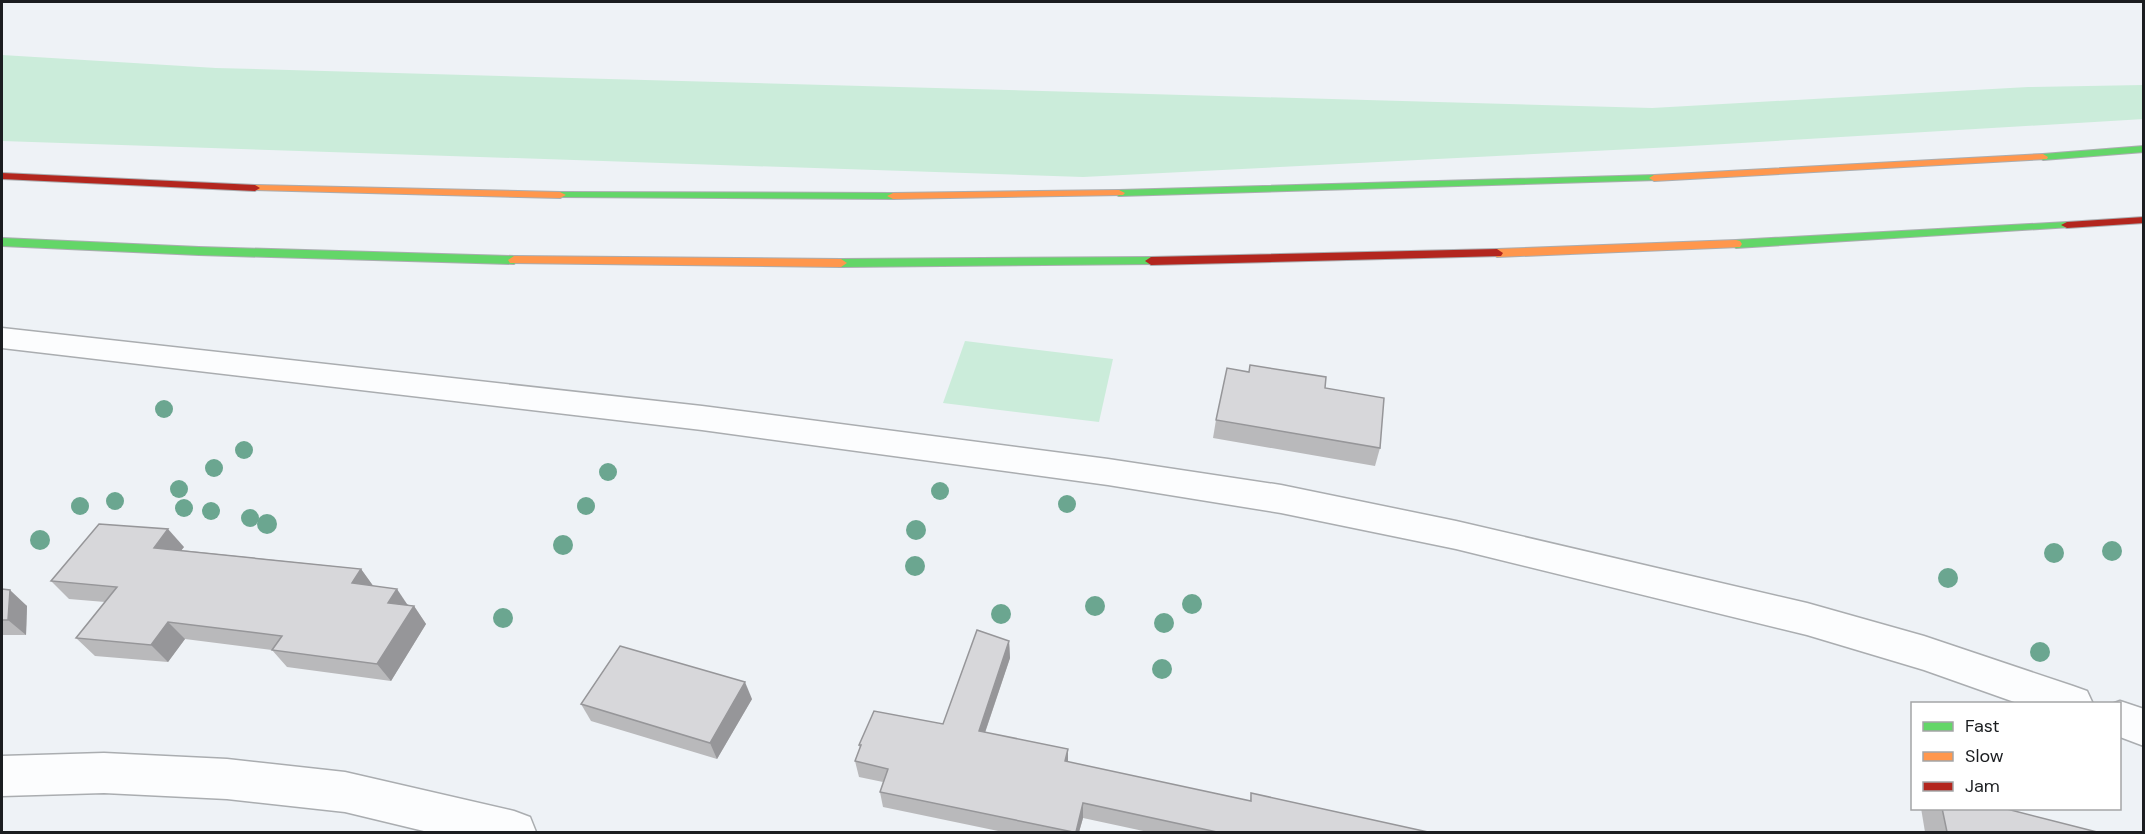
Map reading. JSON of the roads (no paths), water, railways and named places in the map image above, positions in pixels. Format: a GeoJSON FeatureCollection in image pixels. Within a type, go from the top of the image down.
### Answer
{"type":"FeatureCollection","features":[{"type":"Feature","properties":{"kind":"highway"},"geometry":{"type":"LineString","coordinates":[[2,176],[250,188],[898,196],[1496,184],[1797,171],[2144,149]]}},
{"type":"Feature","properties":{"kind":"highway"},"geometry":{"type":"LineString","coordinates":[[2,242],[214,253],[526,260],[909,264],[1587,250],[2144,219]]}},
{"type":"Feature","properties":{"kind":"street"},"geometry":{"type":"LineString","coordinates":[[2,338],[702,418],[1108,472],[1281,499],[1455,535],[1807,618],[1924,653],[2067,702]]}},
{"type":"Feature","properties":{"kind":"street"},"geometry":{"type":"LineString","coordinates":[[2121,719],[2144,728]]}},
{"type":"Feature","properties":{"kind":"street"},"geometry":{"type":"LineString","coordinates":[[2,776],[104,773],[227,779],[345,792],[514,832]]}}]}
